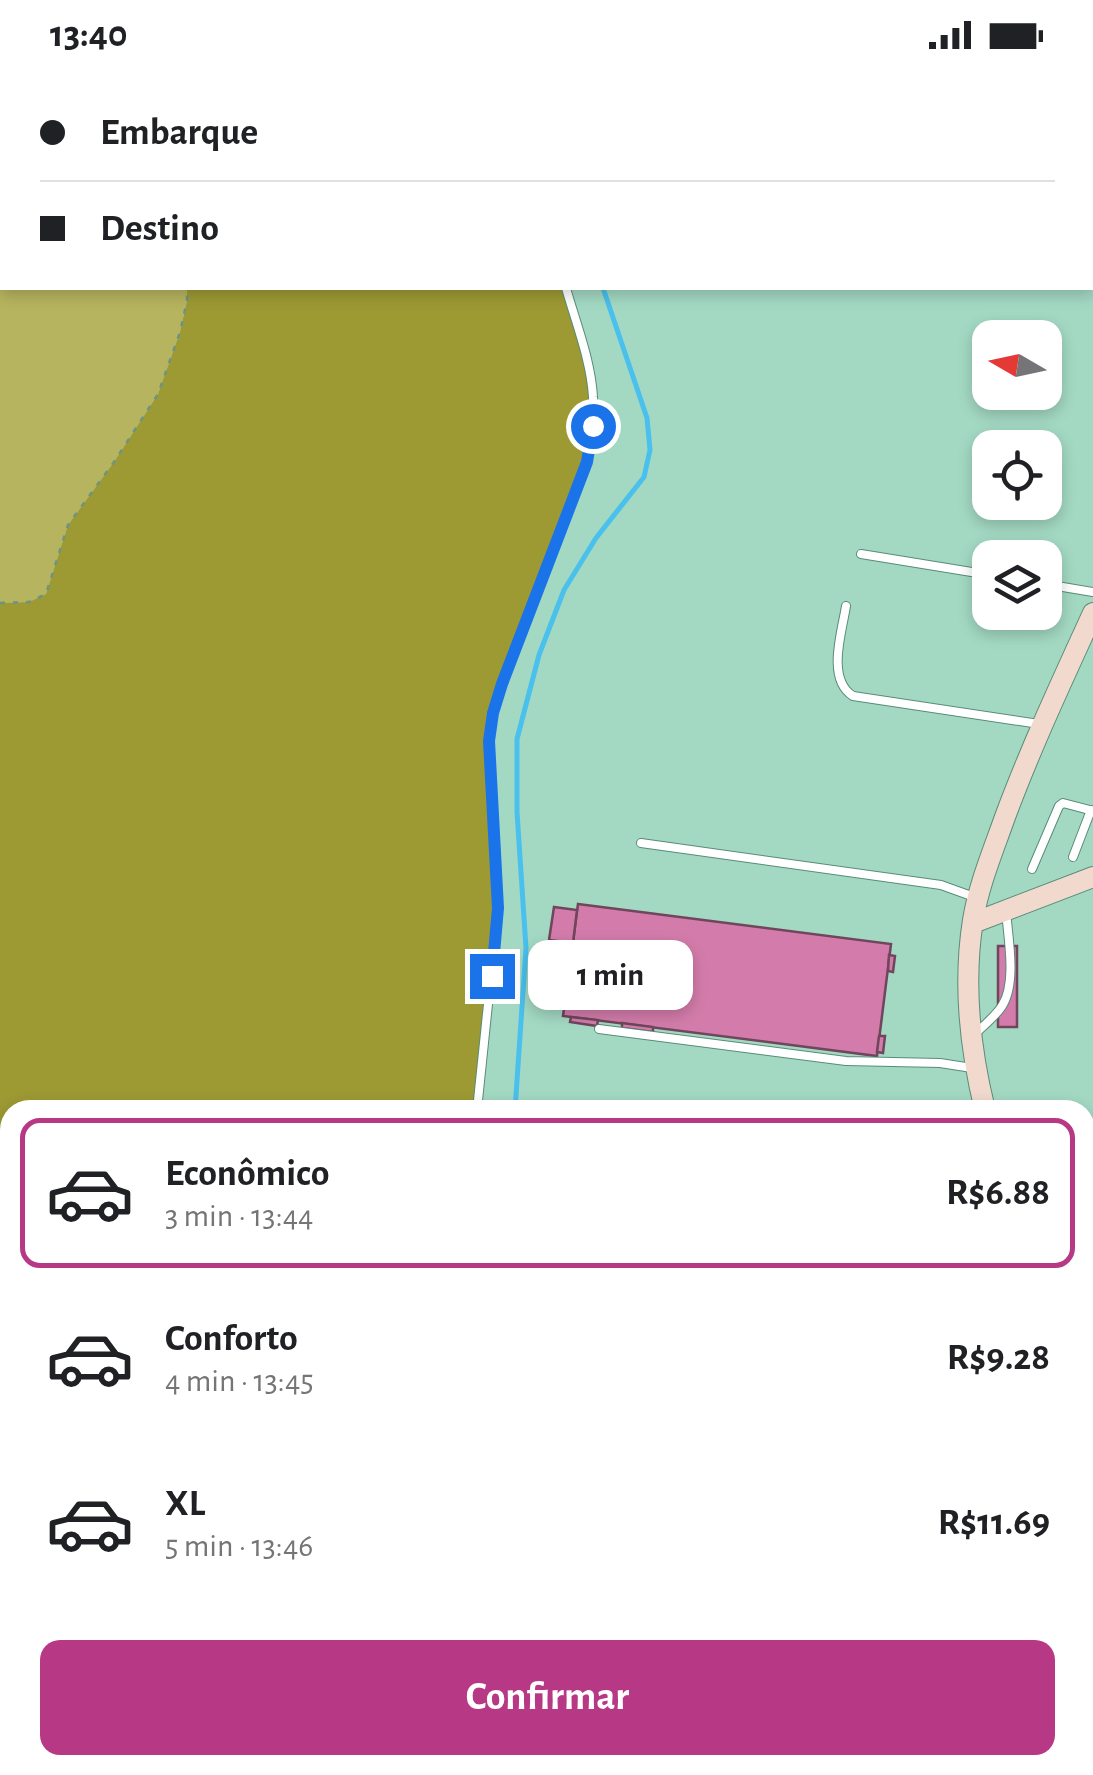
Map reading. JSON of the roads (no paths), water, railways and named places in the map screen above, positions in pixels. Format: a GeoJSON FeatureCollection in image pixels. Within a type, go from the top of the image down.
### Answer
{"type":"FeatureCollection","features":[{"type":"Feature","properties":{"kind":"main road"},"geometry":{"type":"LineString","coordinates":[[983,1100],[971,1038],[969,994],[978,898],[1041,724],[1093,613]]}},
{"type":"Feature","properties":{"kind":"main road"},"geometry":{"type":"LineString","coordinates":[[973,923],[1093,877]]}},
{"type":"Feature","properties":{"kind":"lane"},"geometry":{"type":"LineString","coordinates":[[478,1100],[498,908],[489,741],[493,713],[587,462],[593,426],[588,368],[567,290]]}},
{"type":"Feature","properties":{"kind":"lane"},"geometry":{"type":"LineString","coordinates":[[861,554],[972,572]]}},
{"type":"Feature","properties":{"kind":"lane"},"geometry":{"type":"LineString","coordinates":[[1062,587],[1093,592]]}},
{"type":"Feature","properties":{"kind":"lane"},"geometry":{"type":"LineString","coordinates":[[846,606],[837,667],[839,681],[853,696],[1041,724]]}},
{"type":"Feature","properties":{"kind":"lane"},"geometry":{"type":"LineString","coordinates":[[1032,869],[1064,803],[1092,810],[1073,857]]}},
{"type":"Feature","properties":{"kind":"lane"},"geometry":{"type":"LineString","coordinates":[[641,843],[941,885],[978,898]]}},
{"type":"Feature","properties":{"kind":"lane"},"geometry":{"type":"LineString","coordinates":[[971,1038],[994,1016],[1008,992],[1006,910]]}},
{"type":"Feature","properties":{"kind":"lane"},"geometry":{"type":"LineString","coordinates":[[599,1029],[846,1061],[940,1063],[975,1068]]}},
{"type":"Feature","properties":{"kind":"waterway"},"geometry":{"type":"LineString","coordinates":[[516,1100],[526,948],[517,812],[517,739],[539,655],[564,590],[596,538],[644,477],[650,450],[647,418],[604,290]]}}]}
